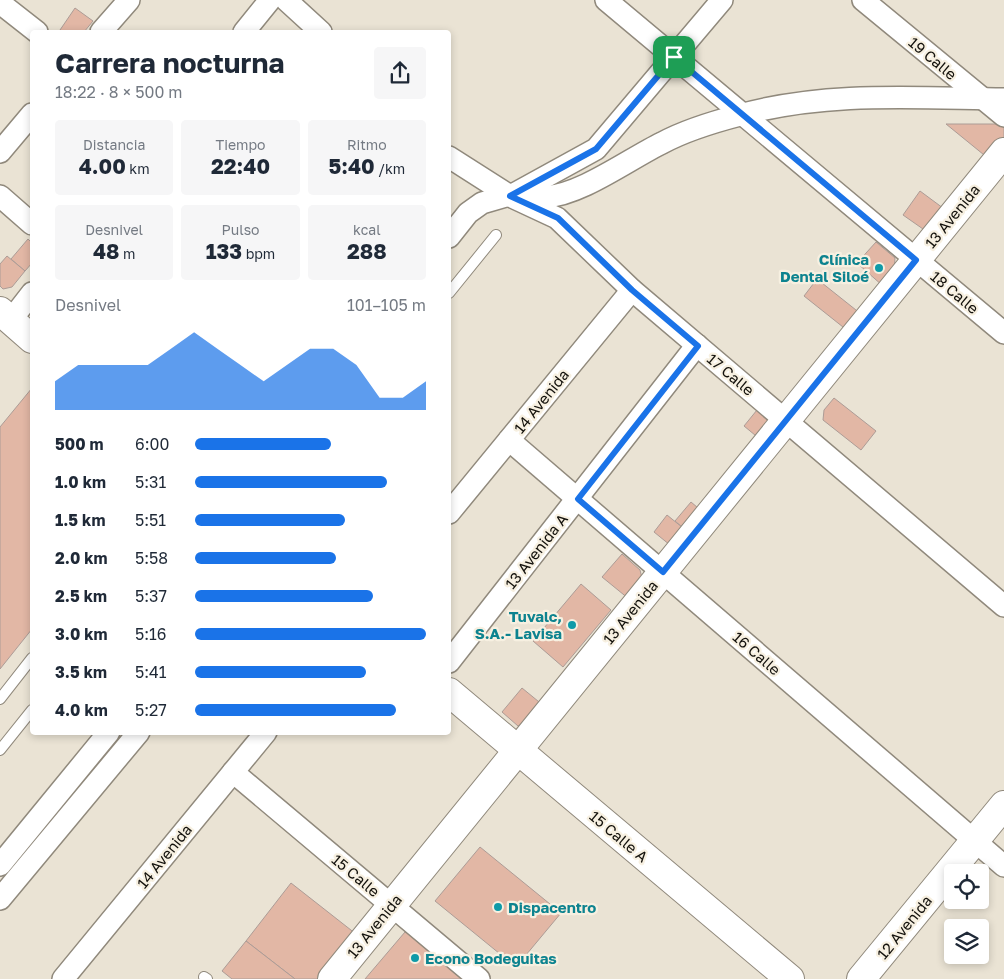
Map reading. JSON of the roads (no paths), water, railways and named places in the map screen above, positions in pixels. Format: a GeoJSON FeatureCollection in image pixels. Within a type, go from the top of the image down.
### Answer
{"type":"FeatureCollection","features":[{"type":"Feature","properties":{"kind":"street"},"geometry":{"type":"LineString","coordinates":[[104,30],[129,0]]}},
{"type":"Feature","properties":{"kind":"street"},"geometry":{"type":"LineString","coordinates":[[246,30],[270,0]]}},
{"type":"Feature","properties":{"kind":"street"},"geometry":{"type":"LineString","coordinates":[[286,0],[319,30]]}},
{"type":"Feature","properties":{"kind":"street","name":"18 Calle"},"geometry":{"type":"LineString","coordinates":[[606,0],[1004,333]]}},
{"type":"Feature","properties":{"kind":"street"},"geometry":{"type":"LineString","coordinates":[[451,234],[468,213],[482,203],[513,195],[596,149],[722,0]]}},
{"type":"Feature","properties":{"kind":"street","name":"19 Calle"},"geometry":{"type":"LineString","coordinates":[[863,0],[1004,116]]}},
{"type":"Feature","properties":{"kind":"street"},"geometry":{"type":"LineString","coordinates":[[0,3],[34,30]]}},
{"type":"Feature","properties":{"kind":"street"},"geometry":{"type":"LineString","coordinates":[[513,195],[546,197],[572,191],[662,142],[703,125],[742,114],[823,100],[880,96],[1004,99]]}},
{"type":"Feature","properties":{"kind":"street"},"geometry":{"type":"LineString","coordinates":[[0,152],[30,116]]}},
{"type":"Feature","properties":{"kind":"street","name":"13 Avenida"},"geometry":{"type":"LineString","coordinates":[[332,979],[1004,152]]}},
{"type":"Feature","properties":{"kind":"street","name":"17 Calle"},"geometry":{"type":"LineString","coordinates":[[451,158],[513,195],[558,218],[632,290],[1004,606]]}},
{"type":"Feature","properties":{"kind":"street"},"geometry":{"type":"LineString","coordinates":[[0,196],[30,222]]}},
{"type":"Feature","properties":{"kind":"street","name":"14 Avenida"},"geometry":{"type":"LineString","coordinates":[[451,511],[632,290]]}},
{"type":"Feature","properties":{"kind":"street"},"geometry":{"type":"LineString","coordinates":[[30,295],[4,321],[30,338]]}},
{"type":"Feature","properties":{"kind":"street","name":"13 Avenida A"},"geometry":{"type":"LineString","coordinates":[[451,659],[698,346]]}},
{"type":"Feature","properties":{"kind":"street","name":"16 Calle"},"geometry":{"type":"LineString","coordinates":[[509,440],[1004,866]]}},
{"type":"Feature","properties":{"kind":"street","name":"15 Calle A"},"geometry":{"type":"LineString","coordinates":[[451,694],[790,979]]}},
{"type":"Feature","properties":{"kind":"street"},"geometry":{"type":"LineString","coordinates":[[0,865],[107,735]]}},
{"type":"Feature","properties":{"kind":"street"},"geometry":{"type":"LineString","coordinates":[[0,899],[137,735]]}},
{"type":"Feature","properties":{"kind":"street","name":"14 Avenida"},"geometry":{"type":"LineString","coordinates":[[63,979],[264,735]]}},
{"type":"Feature","properties":{"kind":"street","name":"15 Calle"},"geometry":{"type":"LineString","coordinates":[[233,772],[479,979]]}},
{"type":"Feature","properties":{"kind":"street","name":"12 Avenida"},"geometry":{"type":"LineString","coordinates":[[861,979],[1004,805]]}},
{"type":"Feature","properties":{"kind":"lane"},"geometry":{"type":"LineString","coordinates":[[451,291],[496,235]]}},
{"type":"Feature","properties":{"kind":"lane"},"geometry":{"type":"LineString","coordinates":[[0,699],[30,661]]}},
{"type":"Feature","properties":{"kind":"lane"},"geometry":{"type":"LineString","coordinates":[[0,750],[30,712]]}},
{"type":"Feature","properties":{"kind":"place","name":"Clínica Dental Siloé"},"geometry":{"type":"Point","coordinates":[879,268]}},
{"type":"Feature","properties":{"kind":"place","name":"Tuvalc, S.A.- Lavisa"},"geometry":{"type":"Point","coordinates":[572,625]}},
{"type":"Feature","properties":{"kind":"place","name":"Dispacentro"},"geometry":{"type":"Point","coordinates":[498,907]}},
{"type":"Feature","properties":{"kind":"place","name":"Econo Bodeguitas"},"geometry":{"type":"Point","coordinates":[415,958]}}]}
